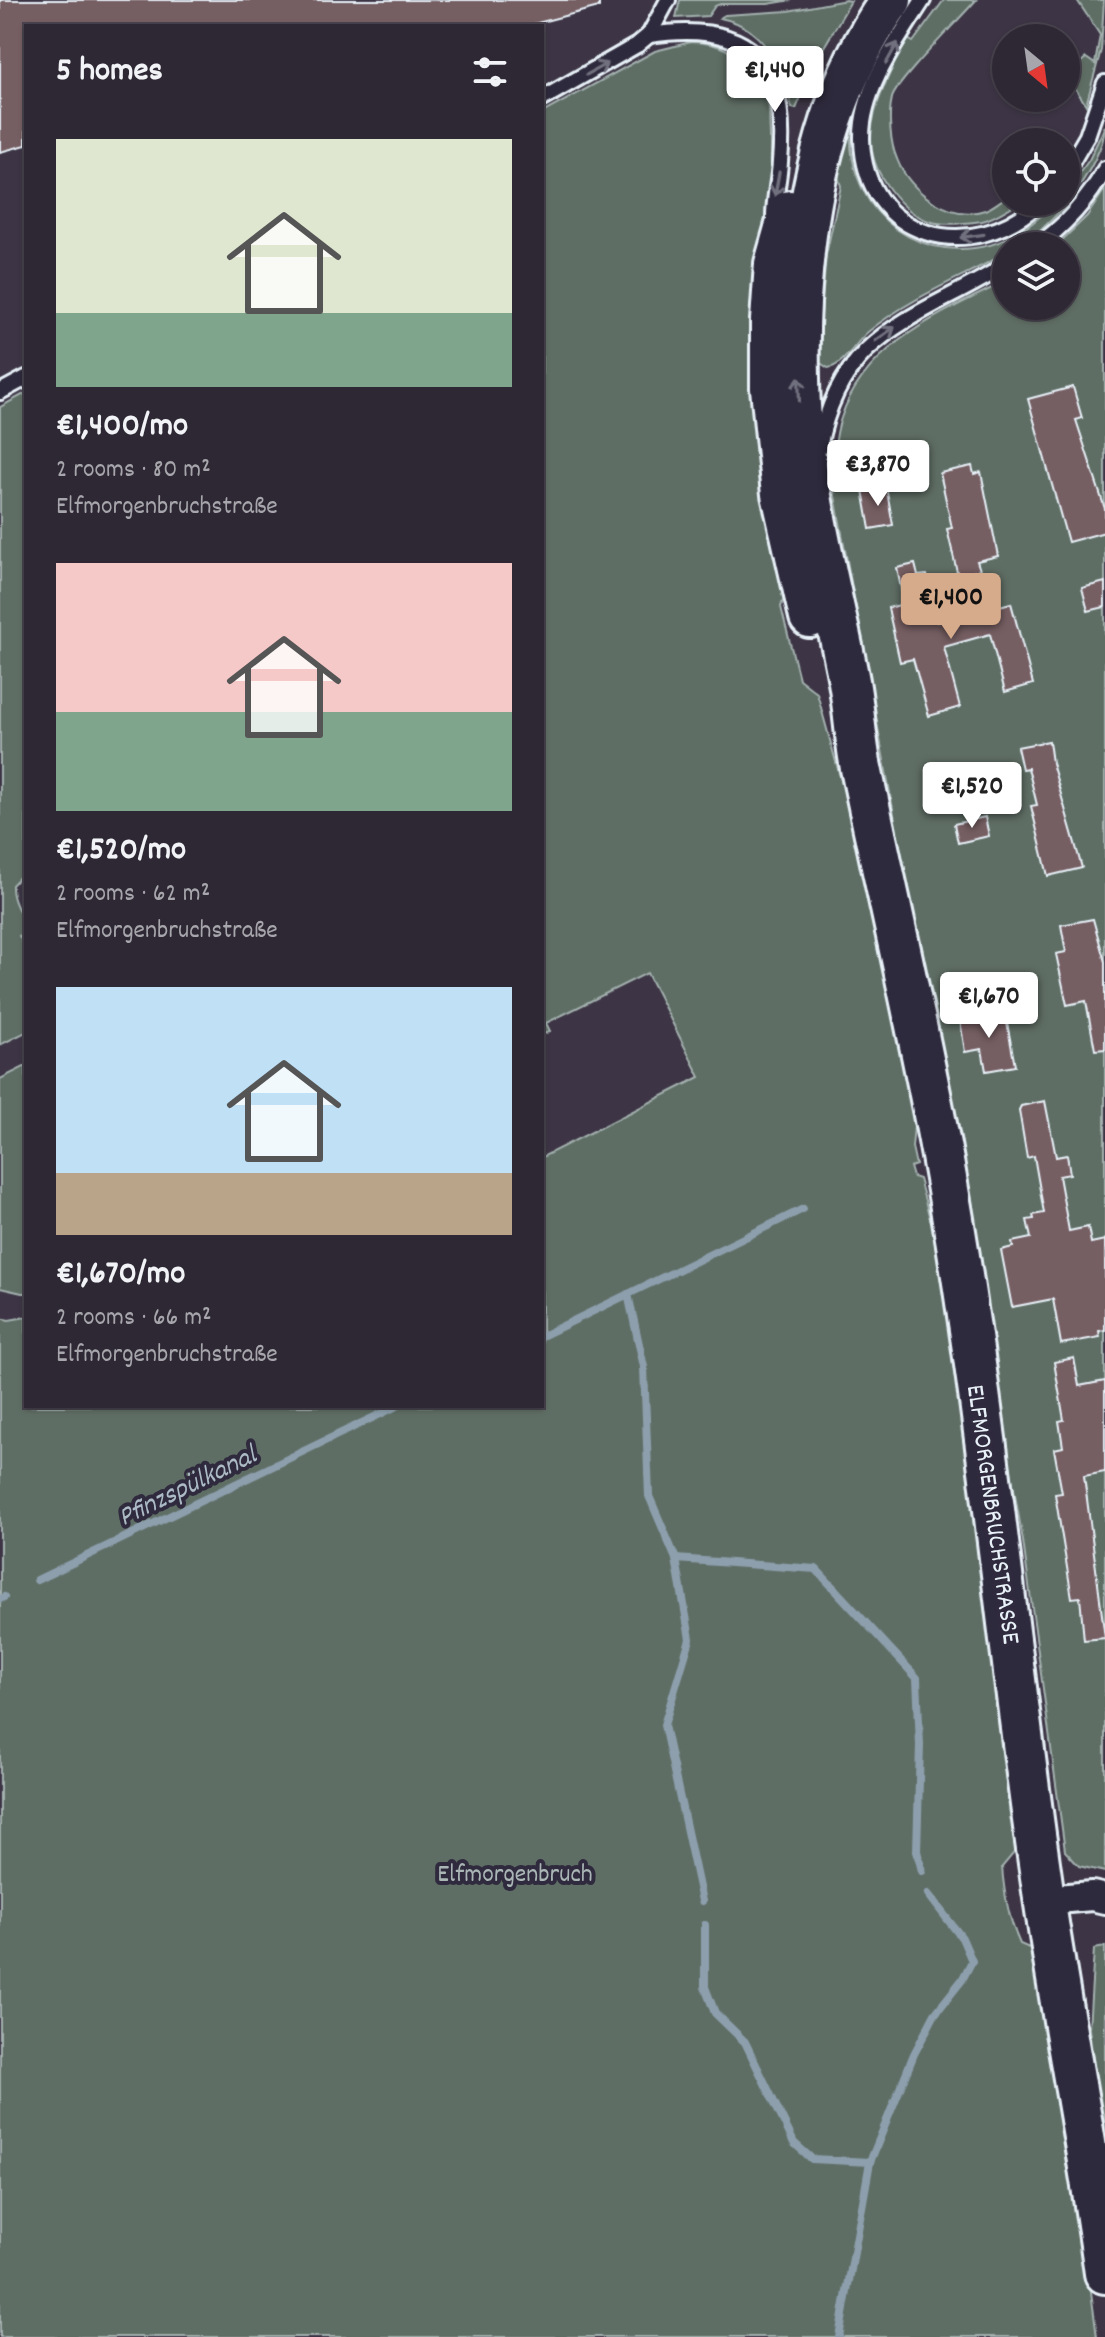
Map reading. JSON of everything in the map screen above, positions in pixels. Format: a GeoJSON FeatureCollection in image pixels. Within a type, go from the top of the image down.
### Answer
{"type":"FeatureCollection","features":[{"type":"Feature","properties":{"kind":"main road","name":"ELFMORGENBRUCHSTRASSE"},"geometry":{"type":"LineString","coordinates":[[860,760],[827,680],[782,494],[771,388],[771,321],[775,264],[792,202],[800,145],[822,69],[862,0]]}},
{"type":"Feature","properties":{"kind":"main road","name":"ELFMORGENBRUCHSTRASSE"},"geometry":{"type":"LineString","coordinates":[[891,0],[856,56],[841,92],[813,192],[798,332],[800,418],[811,494],[849,682],[860,760],[912,1000],[943,1163],[985,1434],[1045,1900],[1105,2273]]}},
{"type":"Feature","properties":{"kind":"street"},"geometry":{"type":"LineString","coordinates":[[1045,1900],[1092,1896],[1105,1899]]}},
{"type":"Feature","properties":{"kind":"lane"},"geometry":{"type":"LineString","coordinates":[[544,98],[620,56],[649,35],[668,0]]}},
{"type":"Feature","properties":{"kind":"lane"},"geometry":{"type":"LineString","coordinates":[[923,0],[879,75],[865,112],[862,139],[867,172],[874,189],[888,208],[906,223],[927,234],[970,238],[992,233],[1023,216]]}},
{"type":"Feature","properties":{"kind":"lane"},"geometry":{"type":"LineString","coordinates":[[649,35],[692,30],[734,38],[752,50],[773,80],[781,132],[774,201],[775,264]]}},
{"type":"Feature","properties":{"kind":"lane"},"geometry":{"type":"LineString","coordinates":[[1080,148],[1105,83]]}},
{"type":"Feature","properties":{"kind":"lane"},"geometry":{"type":"LineString","coordinates":[[1055,232],[1105,169]]}},
{"type":"Feature","properties":{"kind":"lane"},"geometry":{"type":"LineString","coordinates":[[811,494],[827,414],[835,392],[855,360],[878,337],[992,273]]}},
{"type":"Feature","properties":{"kind":"lane"},"geometry":{"type":"LineString","coordinates":[[0,392],[24,379]]}},
{"type":"Feature","properties":{"kind":"green space"},"geometry":{"type":"Polygon","coordinates":[[[680,0],[792,0],[768,4],[720,4],[708,16],[676,18],[680,0]]]}},
{"type":"Feature","properties":{"kind":"green space"},"geometry":{"type":"Polygon","coordinates":[[[944,0],[976,0],[896,90],[891,105],[891,137],[903,171],[932,201],[958,212],[972,213],[992,206],[992,216],[994,216],[957,224],[932,222],[900,201],[877,167],[871,143],[874,116],[906,38],[913,42],[944,0]]]}},
{"type":"Feature","properties":{"kind":"green space"},"geometry":{"type":"Polygon","coordinates":[[[1077,0],[1104,0],[1101,50],[1086,105],[1080,96],[1080,63],[1086,58],[1095,64],[1100,35],[1077,0]]]}},
{"type":"Feature","properties":{"kind":"green space"},"geometry":{"type":"Polygon","coordinates":[[[851,1],[817,59],[796,109],[792,108],[777,64],[760,39],[749,30],[720,18],[725,15],[788,11],[851,1]]]}},
{"type":"Feature","properties":{"kind":"green space","name":"Elfmorgenbruch"},"geometry":{"type":"Polygon","coordinates":[[[691,42],[706,43],[732,53],[752,70],[769,108],[786,590],[781,607],[799,679],[817,693],[861,853],[916,1106],[912,1147],[916,1165],[910,1167],[913,1177],[919,1179],[930,1219],[945,1250],[1018,1848],[1002,1867],[1004,1887],[1020,1944],[1034,1950],[1073,2155],[1097,2337],[0,2337],[0,1318],[24,1317],[24,1408],[544,1408],[544,1156],[700,1077],[647,973],[546,1023],[550,1031],[544,1034],[544,112],[655,51],[691,42]]]}},
{"type":"Feature","properties":{"kind":"green space"},"geometry":{"type":"Polygon","coordinates":[[[872,68],[852,120],[851,150],[869,201],[886,221],[908,236],[933,246],[960,249],[992,244],[992,260],[900,309],[864,335],[839,363],[828,368],[819,362],[818,350],[826,255],[841,186],[831,155],[872,68]]]}},
{"type":"Feature","properties":{"kind":"green space"},"geometry":{"type":"Polygon","coordinates":[[[1105,126],[1095,160],[1080,185],[1080,172],[1105,126]]]}},
{"type":"Feature","properties":{"kind":"green space"},"geometry":{"type":"Polygon","coordinates":[[[1105,189],[1105,1872],[1079,1866],[1065,1851],[1023,1541],[950,1117],[833,485],[836,442],[841,418],[852,392],[868,370],[908,334],[992,288],[992,320],[1080,320],[1080,232],[1070,232],[1087,216],[1105,189]]]}},
{"type":"Feature","properties":{"kind":"green space"},"geometry":{"type":"Polygon","coordinates":[[[1041,216],[1054,217],[1038,232],[1019,232],[1041,216]]]}},
{"type":"Feature","properties":{"kind":"green space"},"geometry":{"type":"Polygon","coordinates":[[[24,394],[24,872],[12,885],[13,898],[24,924],[24,933],[19,936],[24,945],[24,1033],[0,1045],[0,407],[24,394]]]}},
{"type":"Feature","properties":{"kind":"green space"},"geometry":{"type":"Polygon","coordinates":[[[24,1067],[24,1293],[0,1288],[0,1079],[24,1067]]]}},
{"type":"Feature","properties":{"kind":"green space"},"geometry":{"type":"Polygon","coordinates":[[[1105,1947],[1105,2151],[1089,2029],[1094,1949],[1105,1947]]]}},
{"type":"Feature","properties":{"kind":"building"},"geometry":{"type":"Polygon","coordinates":[[[0,0],[599,0],[599,7],[534,24],[24,24],[24,146],[0,152],[0,0]]]}},
{"type":"Feature","properties":{"kind":"building"},"geometry":{"type":"Polygon","coordinates":[[[1073,387],[1082,418],[1076,420],[1105,509],[1105,532],[1068,542],[1028,399],[1073,387]]]}},
{"type":"Feature","properties":{"kind":"building"},"geometry":{"type":"Polygon","coordinates":[[[972,466],[974,474],[981,472],[998,556],[977,561],[980,570],[958,576],[947,529],[952,528],[940,473],[972,466]]]}},
{"type":"Feature","properties":{"kind":"building"},"geometry":{"type":"Polygon","coordinates":[[[886,486],[893,525],[870,529],[863,490],[886,486]]]}},
{"type":"Feature","properties":{"kind":"building"},"geometry":{"type":"Polygon","coordinates":[[[915,564],[918,576],[927,575],[937,622],[1011,603],[1033,684],[1005,692],[990,634],[944,647],[960,707],[929,716],[913,659],[900,662],[888,608],[904,604],[897,568],[915,564]]]}},
{"type":"Feature","properties":{"kind":"building"},"geometry":{"type":"Polygon","coordinates":[[[1105,582],[1105,607],[1088,611],[1082,588],[1105,582]]]}},
{"type":"Feature","properties":{"kind":"building"},"geometry":{"type":"Polygon","coordinates":[[[1049,741],[1052,763],[1082,868],[1048,876],[1031,806],[1037,805],[1028,768],[1022,769],[1017,747],[1049,741]]]}},
{"type":"Feature","properties":{"kind":"building"},"geometry":{"type":"Polygon","coordinates":[[[985,817],[989,836],[958,843],[954,824],[985,817]]]}},
{"type":"Feature","properties":{"kind":"building"},"geometry":{"type":"Polygon","coordinates":[[[1093,919],[1105,962],[1105,1049],[1095,1050],[1086,1001],[1067,1005],[1056,954],[1066,952],[1061,925],[1093,919]]]}},
{"type":"Feature","properties":{"kind":"building"},"geometry":{"type":"Polygon","coordinates":[[[1005,1012],[1015,1066],[986,1071],[982,1049],[965,1052],[960,1020],[1005,1012]]]}},
{"type":"Feature","properties":{"kind":"building"},"geometry":{"type":"Polygon","coordinates":[[[1045,1101],[1056,1157],[1067,1155],[1070,1174],[1059,1176],[1069,1231],[1088,1227],[1091,1243],[1105,1240],[1105,1330],[1099,1331],[1100,1337],[1061,1344],[1053,1299],[1012,1307],[1001,1250],[1013,1247],[1012,1242],[1031,1238],[1027,1220],[1044,1213],[1034,1156],[1027,1158],[1019,1110],[1021,1106],[1045,1101]]]}},
{"type":"Feature","properties":{"kind":"building"},"geometry":{"type":"Polygon","coordinates":[[[1074,1358],[1079,1386],[1105,1381],[1105,1472],[1084,1476],[1105,1638],[1084,1640],[1080,1597],[1072,1598],[1055,1494],[1062,1493],[1054,1449],[1063,1447],[1059,1421],[1064,1420],[1054,1362],[1074,1358]]]}},
{"type":"Feature","properties":{"kind":"waterway","name":"Pfinzspülkanal"},"geometry":{"type":"LineString","coordinates":[[544,1335],[803,1209]]}},
{"type":"Feature","properties":{"kind":"waterway"},"geometry":{"type":"LineString","coordinates":[[628,1294],[644,1367],[649,1496],[676,1559],[690,1639],[664,1725],[702,1901]]}},
{"type":"Feature","properties":{"kind":"waterway","name":"Pfinzspülkanal"},"geometry":{"type":"LineString","coordinates":[[37,1580],[393,1408]]}},
{"type":"Feature","properties":{"kind":"waterway"},"geometry":{"type":"LineString","coordinates":[[676,1559],[816,1569],[917,1678],[920,1745],[917,1851],[922,1871]]}},
{"type":"Feature","properties":{"kind":"waterway","name":"Pfinzspülkanal"},"geometry":{"type":"LineString","coordinates":[[0,1599],[4,1597]]}},
{"type":"Feature","properties":{"kind":"waterway"},"geometry":{"type":"LineString","coordinates":[[839,2337],[870,2162],[914,2054],[935,2014],[962,1980],[972,1961],[962,1938],[928,1894]]}},
{"type":"Feature","properties":{"kind":"waterway"},"geometry":{"type":"LineString","coordinates":[[705,1925],[705,1987],[715,2013],[745,2042],[794,2143],[812,2159],[870,2162]]}}]}
